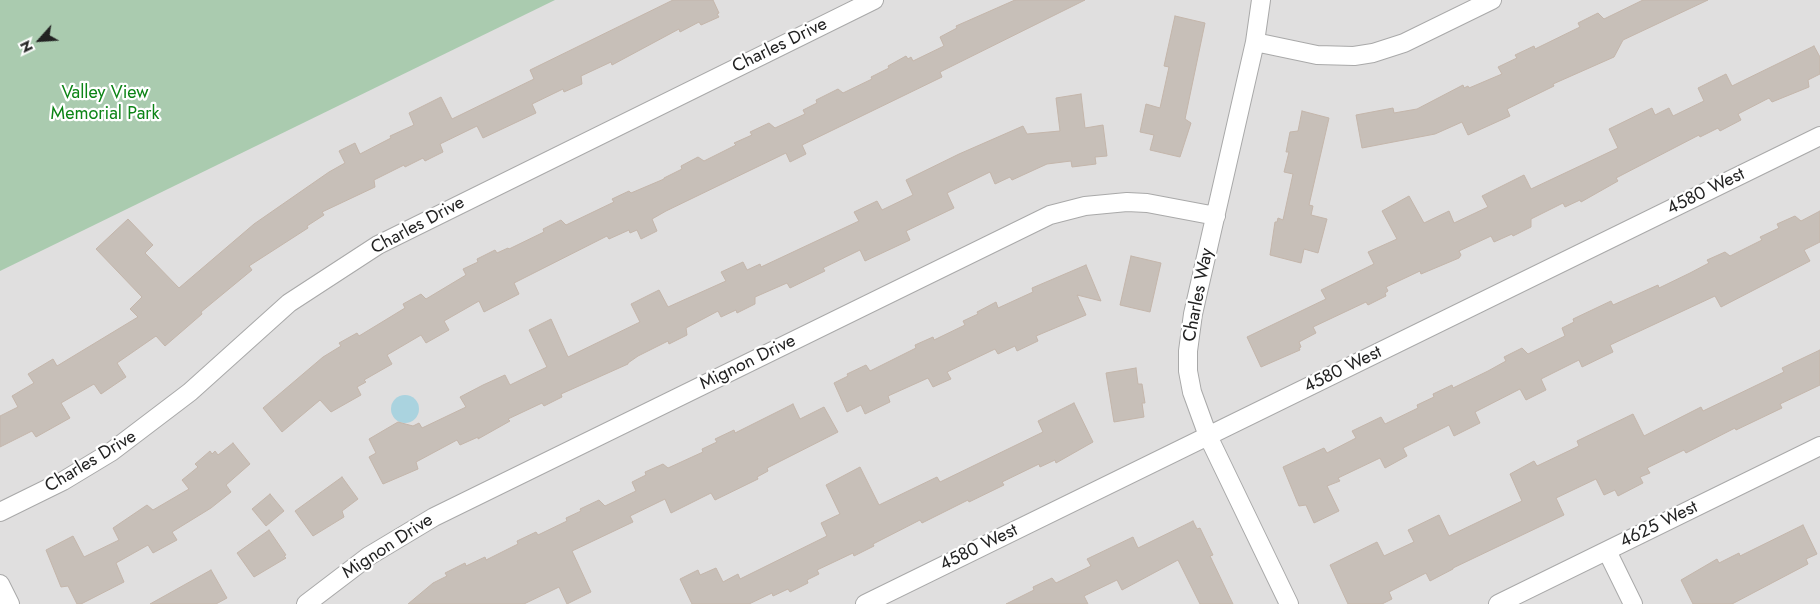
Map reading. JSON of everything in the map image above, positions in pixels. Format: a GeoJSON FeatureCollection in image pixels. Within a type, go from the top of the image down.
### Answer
{"type":"FeatureCollection","features":[{"type":"Feature","properties":{"kind":"street","name":"Charles Drive"},"geometry":{"type":"LineString","coordinates":[[0,512],[63,481],[111,452],[190,392],[289,303],[378,245],[874,0]]}},
{"type":"Feature","properties":{"kind":"street","name":"Charles Way"},"geometry":{"type":"LineString","coordinates":[[1261,0],[1256,42],[1193,314],[1188,351],[1192,392],[1208,436],[1289,604]]}},
{"type":"Feature","properties":{"kind":"street"},"geometry":{"type":"LineString","coordinates":[[1256,42],[1317,55],[1354,56],[1373,53],[1404,43],[1492,0]]}},
{"type":"Feature","properties":{"kind":"street","name":"4580 West"},"geometry":{"type":"LineString","coordinates":[[865,604],[1820,136]]}},
{"type":"Feature","properties":{"kind":"street","name":"Mignon Drive"},"geometry":{"type":"LineString","coordinates":[[306,604],[369,556],[434,517],[1035,222],[1085,206],[1127,202],[1216,216]]}},
{"type":"Feature","properties":{"kind":"street","name":"4625 West"},"geometry":{"type":"LineString","coordinates":[[1498,604],[1820,446]]}},
{"type":"Feature","properties":{"kind":"street"},"geometry":{"type":"LineString","coordinates":[[1607,551],[1634,604]]}},
{"type":"Feature","properties":{"kind":"street"},"geometry":{"type":"LineString","coordinates":[[0,584],[10,604]]}},
{"type":"Feature","properties":{"kind":"shaded area"},"geometry":{"type":"Polygon","coordinates":[[[0,0],[1820,0],[1820,604],[0,604],[0,0]]]}},
{"type":"Feature","properties":{"kind":"green space","name":"Valley View Memorial Park"},"geometry":{"type":"Polygon","coordinates":[[[0,0],[555,0],[0,271],[0,0]]]}},
{"type":"Feature","properties":{"kind":"water"},"geometry":{"type":"Polygon","coordinates":[[[405,395],[415,399],[419,409],[415,419],[405,423],[395,419],[391,409],[395,399],[405,395]]]}},
{"type":"Feature","properties":{"kind":"building"},"geometry":{"type":"Polygon","coordinates":[[[673,0],[713,0],[719,17],[701,25],[699,22],[680,32],[679,29],[612,65],[611,62],[581,76],[582,84],[564,92],[563,89],[532,104],[536,113],[483,138],[477,126],[440,144],[443,152],[425,161],[423,158],[405,167],[404,165],[374,180],[375,187],[322,212],[324,215],[307,226],[308,228],[249,266],[252,270],[201,312],[202,314],[165,346],[156,336],[117,363],[126,377],[101,394],[94,384],[61,403],[70,418],[36,437],[32,431],[0,447],[0,416],[18,407],[12,396],[34,383],[28,374],[53,359],[57,366],[138,317],[130,309],[142,297],[96,249],[128,219],[153,245],[145,253],[179,288],[254,224],[345,163],[339,151],[355,143],[360,154],[391,138],[390,136],[414,125],[409,113],[441,97],[452,119],[534,79],[530,70],[673,0]]]}},
{"type":"Feature","properties":{"kind":"building"},"geometry":{"type":"Polygon","coordinates":[[[1015,0],[1085,0],[940,72],[942,77],[802,145],[806,154],[790,162],[786,153],[666,211],[652,219],[657,231],[641,239],[637,230],[630,233],[629,230],[609,239],[607,236],[514,283],[519,294],[484,312],[479,301],[444,321],[449,330],[426,343],[421,335],[387,355],[392,364],[364,380],[366,382],[357,387],[361,395],[331,412],[320,400],[282,432],[263,408],[323,357],[341,346],[339,343],[357,333],[359,336],[405,308],[403,304],[421,294],[426,299],[466,275],[463,269],[478,262],[477,259],[495,250],[497,253],[509,249],[544,232],[543,229],[561,220],[566,225],[614,202],[612,199],[629,191],[631,193],[664,179],[682,169],[681,166],[698,157],[704,161],[736,145],[734,143],[752,135],[750,132],[769,123],[775,128],[805,114],[803,110],[817,103],[816,100],[838,89],[843,93],[872,79],[871,77],[889,68],[888,66],[906,56],[908,59],[911,57],[913,61],[944,46],[940,37],[957,28],[956,26],[1015,0]]]}},
{"type":"Feature","properties":{"kind":"building"},"geometry":{"type":"Polygon","coordinates":[[[1643,0],[1708,0],[1623,40],[1614,57],[1553,84],[1554,86],[1507,109],[1510,116],[1468,135],[1462,122],[1435,134],[1362,148],[1356,115],[1393,108],[1394,113],[1417,109],[1463,85],[1464,88],[1468,86],[1469,88],[1502,74],[1498,67],[1517,58],[1515,55],[1534,46],[1535,49],[1580,27],[1578,23],[1598,13],[1604,19],[1643,0]]]}},
{"type":"Feature","properties":{"kind":"building"},"geometry":{"type":"Polygon","coordinates":[[[1175,16],[1205,23],[1185,119],[1191,123],[1180,157],[1150,150],[1154,135],[1140,132],[1146,104],[1160,108],[1169,67],[1164,66],[1175,16]]]}},
{"type":"Feature","properties":{"kind":"building"},"geometry":{"type":"Polygon","coordinates":[[[1814,46],[1820,57],[1820,74],[1808,80],[1809,87],[1772,102],[1769,98],[1738,114],[1741,120],[1720,131],[1718,128],[1700,137],[1699,135],[1616,178],[1618,181],[1581,202],[1580,200],[1565,207],[1563,203],[1531,219],[1531,227],[1513,236],[1512,234],[1494,242],[1491,236],[1459,251],[1461,255],[1459,258],[1421,274],[1420,271],[1386,287],[1388,291],[1385,293],[1386,296],[1368,305],[1366,302],[1313,327],[1316,333],[1299,342],[1300,350],[1261,367],[1247,337],[1326,299],[1321,290],[1374,264],[1368,252],[1397,239],[1382,211],[1409,196],[1424,223],[1449,211],[1454,223],[1488,207],[1482,196],[1524,175],[1531,189],[1618,148],[1609,129],[1652,108],[1655,115],[1669,108],[1673,116],[1704,101],[1698,88],[1726,74],[1732,86],[1814,46]]]}},
{"type":"Feature","properties":{"kind":"building"},"geometry":{"type":"Polygon","coordinates":[[[1081,94],[1085,128],[1103,125],[1107,156],[1095,157],[1096,164],[1072,167],[1071,161],[1047,164],[1012,180],[1010,177],[995,184],[990,172],[947,193],[954,208],[906,231],[910,240],[865,261],[860,250],[823,268],[825,271],[790,288],[787,283],[755,297],[755,304],[737,313],[736,310],[721,317],[718,311],[686,328],[687,335],[669,344],[668,341],[638,356],[628,364],[561,394],[562,397],[544,406],[542,403],[508,419],[510,421],[478,439],[478,437],[460,445],[457,440],[416,462],[418,469],[383,484],[369,457],[376,453],[369,439],[398,422],[413,426],[419,423],[422,428],[466,407],[460,397],[483,385],[505,375],[510,385],[547,367],[529,330],[551,319],[568,357],[640,322],[631,304],[659,290],[668,307],[726,281],[721,272],[743,262],[747,270],[760,264],[761,267],[859,221],[854,212],[877,201],[882,210],[913,195],[906,180],[959,154],[1023,126],[1027,134],[1060,131],[1056,98],[1081,94]]]}},
{"type":"Feature","properties":{"kind":"building"},"geometry":{"type":"Polygon","coordinates":[[[1302,111],[1329,118],[1309,205],[1313,206],[1311,215],[1327,219],[1318,253],[1304,249],[1301,263],[1270,255],[1275,222],[1277,222],[1278,218],[1283,220],[1293,174],[1284,172],[1289,152],[1286,152],[1290,132],[1298,131],[1302,111]]]}},
{"type":"Feature","properties":{"kind":"building"},"geometry":{"type":"Polygon","coordinates":[[[1820,211],[1820,242],[1804,250],[1810,261],[1721,307],[1715,296],[1610,345],[1613,352],[1582,367],[1579,360],[1541,379],[1546,390],[1526,400],[1520,389],[1475,412],[1480,423],[1454,436],[1449,425],[1403,448],[1407,456],[1385,468],[1380,458],[1338,478],[1340,481],[1327,486],[1339,511],[1314,523],[1306,505],[1299,506],[1283,467],[1324,448],[1327,453],[1356,438],[1352,431],[1381,417],[1385,424],[1418,408],[1417,405],[1434,397],[1433,394],[1452,385],[1453,388],[1488,371],[1506,361],[1504,357],[1522,348],[1528,354],[1565,336],[1562,328],[1574,322],[1573,319],[1611,301],[1613,305],[1658,285],[1659,288],[1709,263],[1707,260],[1725,252],[1730,256],[1762,240],[1760,237],[1779,228],[1777,224],[1795,216],[1801,221],[1820,211]]]}},
{"type":"Feature","properties":{"kind":"building"},"geometry":{"type":"Polygon","coordinates":[[[1131,256],[1161,263],[1150,312],[1120,305],[1131,256]]]}},
{"type":"Feature","properties":{"kind":"building"},"geometry":{"type":"Polygon","coordinates":[[[1086,265],[1101,301],[1077,295],[1086,315],[1036,336],[1038,341],[1017,351],[1015,346],[998,354],[995,349],[947,372],[951,379],[933,387],[928,378],[888,396],[890,402],[865,414],[861,405],[847,412],[834,383],[848,376],[847,374],[866,365],[870,371],[916,348],[915,345],[933,337],[934,340],[965,325],[963,321],[996,302],[998,308],[1033,292],[1032,288],[1086,265]]]}},
{"type":"Feature","properties":{"kind":"building"},"geometry":{"type":"Polygon","coordinates":[[[1820,350],[1820,385],[1780,404],[1782,408],[1736,430],[1735,428],[1686,453],[1684,450],[1647,468],[1650,473],[1640,477],[1643,483],[1618,496],[1615,490],[1604,495],[1596,479],[1556,498],[1564,515],[1430,581],[1426,573],[1389,592],[1392,599],[1382,604],[1348,604],[1330,565],[1377,542],[1384,556],[1414,542],[1408,530],[1439,515],[1449,536],[1522,501],[1510,474],[1534,461],[1537,466],[1579,446],[1577,441],[1633,414],[1644,436],[1701,407],[1703,411],[1784,372],[1782,368],[1820,350]]]}},
{"type":"Feature","properties":{"kind":"building"},"geometry":{"type":"Polygon","coordinates":[[[1136,368],[1138,384],[1142,384],[1145,403],[1142,403],[1144,417],[1114,422],[1106,373],[1136,368]]]}},
{"type":"Feature","properties":{"kind":"building"},"geometry":{"type":"Polygon","coordinates":[[[1074,403],[1093,442],[1056,463],[1055,460],[1040,467],[1039,464],[1002,482],[1004,485],[969,502],[968,500],[922,523],[920,520],[854,556],[853,553],[817,570],[819,574],[807,580],[808,583],[790,592],[788,589],[773,596],[772,593],[749,604],[692,604],[680,579],[698,570],[700,575],[716,568],[723,582],[738,574],[740,579],[827,536],[821,523],[840,514],[826,485],[860,467],[879,505],[937,477],[940,482],[1043,432],[1038,421],[1074,403]]]}},
{"type":"Feature","properties":{"kind":"building"},"geometry":{"type":"Polygon","coordinates":[[[793,404],[800,419],[824,407],[838,432],[767,468],[768,471],[757,477],[758,479],[715,500],[711,493],[671,513],[665,499],[630,516],[633,522],[572,551],[591,592],[567,604],[559,587],[524,604],[408,604],[433,583],[447,576],[445,573],[465,563],[466,566],[485,557],[486,560],[518,544],[517,541],[536,532],[538,535],[567,521],[566,518],[599,500],[605,506],[636,491],[632,482],[646,475],[645,472],[663,464],[668,468],[703,452],[702,449],[717,442],[715,439],[734,430],[735,433],[793,404]]]}},
{"type":"Feature","properties":{"kind":"building"},"geometry":{"type":"Polygon","coordinates":[[[233,443],[250,464],[226,485],[231,492],[211,508],[172,532],[177,540],[153,553],[148,545],[116,563],[124,582],[81,604],[77,604],[68,586],[61,587],[46,550],[73,536],[84,557],[119,540],[113,528],[147,505],[153,510],[189,489],[182,480],[198,467],[195,464],[210,451],[212,454],[215,451],[218,455],[233,443]]]}},
{"type":"Feature","properties":{"kind":"building"},"geometry":{"type":"Polygon","coordinates":[[[342,477],[358,499],[342,511],[344,517],[313,536],[295,511],[342,477]]]}},
{"type":"Feature","properties":{"kind":"building"},"geometry":{"type":"Polygon","coordinates":[[[270,494],[284,511],[266,526],[252,509],[270,494]]]}},
{"type":"Feature","properties":{"kind":"building"},"geometry":{"type":"Polygon","coordinates":[[[1193,521],[1197,529],[1200,528],[1213,555],[1210,556],[1233,604],[1200,604],[1178,560],[1122,590],[1117,580],[1084,596],[1088,604],[1006,604],[1034,590],[1033,587],[1052,578],[1056,583],[1091,566],[1087,559],[1133,537],[1138,548],[1193,521]]]}},
{"type":"Feature","properties":{"kind":"building"},"geometry":{"type":"Polygon","coordinates":[[[1803,525],[1817,554],[1806,559],[1808,564],[1732,604],[1693,604],[1681,580],[1717,559],[1719,563],[1739,553],[1740,556],[1803,525]]]}},
{"type":"Feature","properties":{"kind":"building"},"geometry":{"type":"Polygon","coordinates":[[[269,530],[286,555],[284,556],[286,558],[254,577],[237,553],[269,530]]]}},
{"type":"Feature","properties":{"kind":"building"},"geometry":{"type":"Polygon","coordinates":[[[211,570],[227,598],[216,604],[150,604],[211,570]]]}}]}
